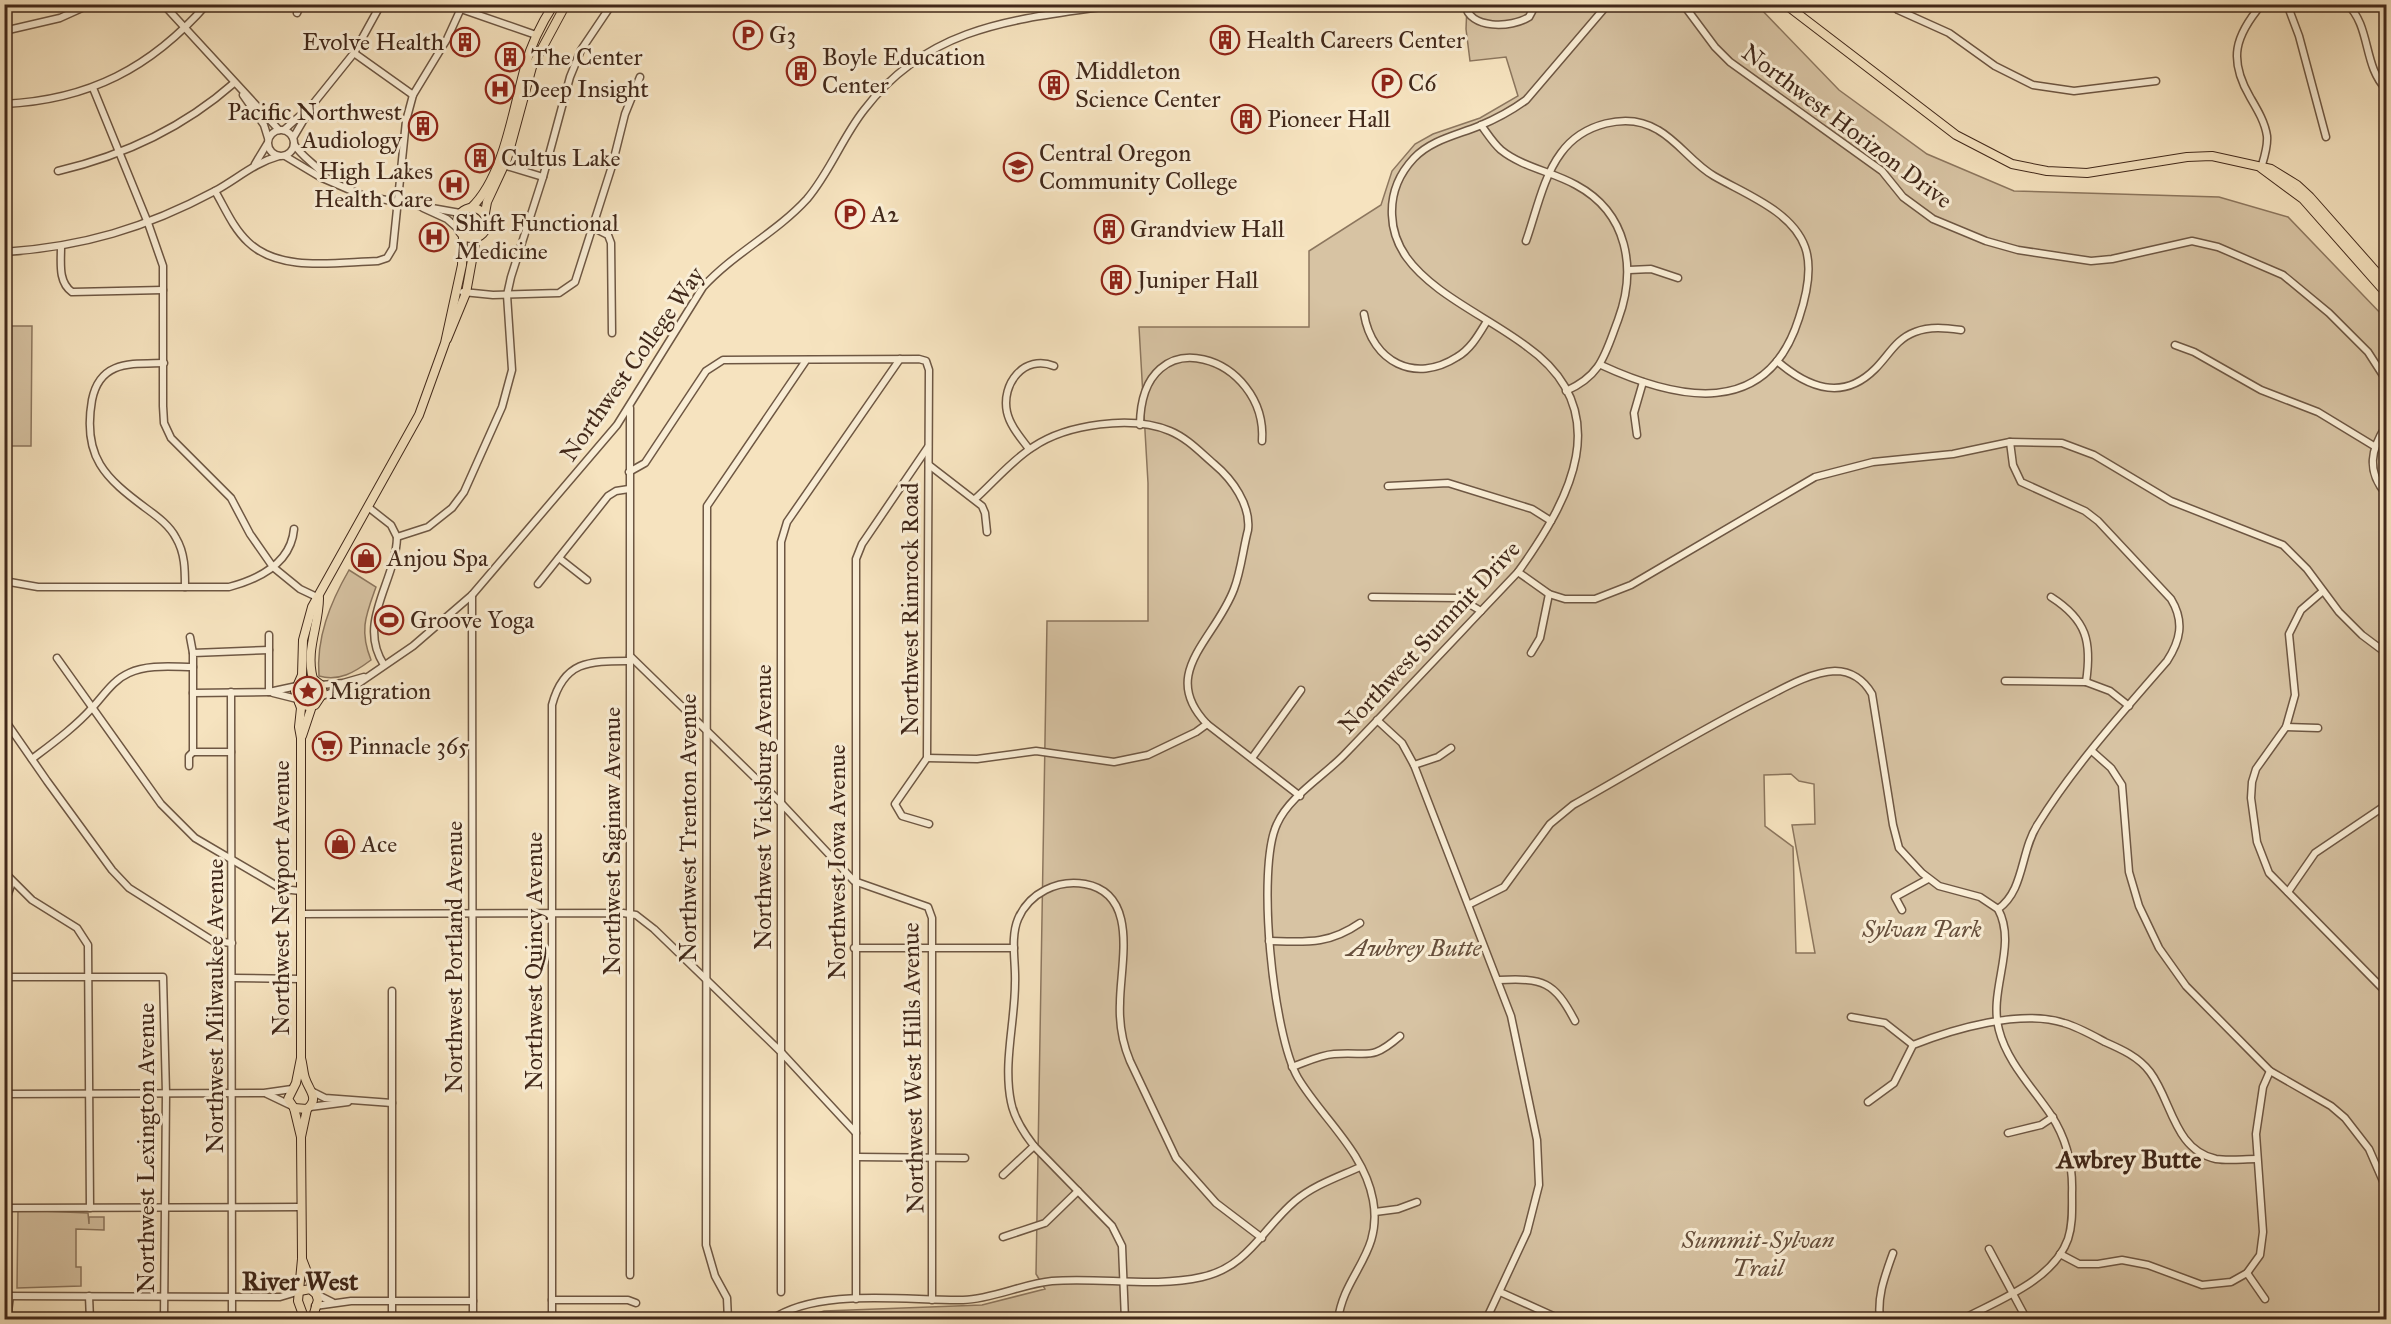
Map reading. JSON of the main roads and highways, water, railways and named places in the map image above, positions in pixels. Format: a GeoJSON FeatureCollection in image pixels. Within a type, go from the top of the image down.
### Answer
{"type":"FeatureCollection","features":[{"type":"Feature","properties":{"kind":"main road"},"geometry":{"type":"LineString","coordinates":[[319,598],[311,641],[310,668],[313,679],[321,685],[322,696],[312,706],[298,700],[306,623],[312,607],[419,415],[445,343],[457,291],[465,248],[463,236],[456,227],[460,213],[471,208],[501,164],[536,35],[554,4]]}},
{"type":"Feature","properties":{"kind":"main road"},"geometry":{"type":"LineString","coordinates":[[463,236],[476,238],[482,235],[486,227],[487,202],[532,67],[566,4]]}},
{"type":"Feature","properties":{"kind":"main road"},"geometry":{"type":"LineString","coordinates":[[1785,4],[1956,135],[2012,164],[2047,171],[2086,173],[2187,157],[2212,156],[2261,168],[2271,168],[2304,191],[2386,283]]}},
{"type":"Feature","properties":{"kind":"main road"},"geometry":{"type":"LineString","coordinates":[[2261,168],[2303,199],[2386,293]]}},
{"type":"Feature","properties":{"kind":"main road"},"geometry":{"type":"LineString","coordinates":[[471,208],[485,213]]}},
{"type":"Feature","properties":{"kind":"main road"},"geometry":{"type":"LineString","coordinates":[[445,343],[455,325],[466,293],[476,238]]}},
{"type":"Feature","properties":{"kind":"main road"},"geometry":{"type":"LineString","coordinates":[[298,684],[313,679]]}},
{"type":"Feature","properties":{"kind":"main road","name":"Northwest Newport Avenue"},"geometry":{"type":"LineString","coordinates":[[293,1088],[301,1058],[301,738],[298,700]]}},
{"type":"Feature","properties":{"kind":"main road","name":"Northwest Newport Avenue"},"geometry":{"type":"LineString","coordinates":[[301,738],[312,706]]}},
{"type":"Feature","properties":{"kind":"main road","name":"Northwest Newport Avenue"},"geometry":{"type":"LineString","coordinates":[[301,1058],[311,1090]]}},
{"type":"Feature","properties":{"kind":"main road"},"geometry":{"type":"LineString","coordinates":[[301,1137],[293,1107],[288,1099],[293,1088],[302,1085],[311,1090],[314,1100],[308,1108],[301,1137],[302,1259],[299,1269],[298,1298],[305,1320]]}},
{"type":"Feature","properties":{"kind":"main road"},"geometry":{"type":"LineString","coordinates":[[293,1107],[308,1108]]}},
{"type":"Feature","properties":{"kind":"main road"},"geometry":{"type":"LineString","coordinates":[[302,1259],[315,1292],[312,1320]]}},
{"type":"Feature","properties":{"kind":"main road"},"geometry":{"type":"LineString","coordinates":[[300,1292],[315,1292]]}},
{"type":"Feature","properties":{"kind":"place","name":"G3"},"geometry":{"type":"Point","coordinates":[748,35]}},
{"type":"Feature","properties":{"kind":"place","name":"Health Careers Center"},"geometry":{"type":"Point","coordinates":[1225,40]}},
{"type":"Feature","properties":{"kind":"place","name":"Evolve Health"},"geometry":{"type":"Point","coordinates":[465,42]}},
{"type":"Feature","properties":{"kind":"place","name":"The Center"},"geometry":{"type":"Point","coordinates":[510,57]}},
{"type":"Feature","properties":{"kind":"place","name":"Boyle Education Center"},"geometry":{"type":"Point","coordinates":[801,71]}},
{"type":"Feature","properties":{"kind":"place","name":"C6"},"geometry":{"type":"Point","coordinates":[1387,83]}},
{"type":"Feature","properties":{"kind":"place","name":"Middleton Science Center"},"geometry":{"type":"Point","coordinates":[1054,85]}},
{"type":"Feature","properties":{"kind":"place","name":"Deep Insight"},"geometry":{"type":"Point","coordinates":[500,89]}},
{"type":"Feature","properties":{"kind":"place","name":"Pioneer Hall"},"geometry":{"type":"Point","coordinates":[1246,119]}},
{"type":"Feature","properties":{"kind":"place","name":"Pacific Northwest Audiology"},"geometry":{"type":"Point","coordinates":[423,126]}},
{"type":"Feature","properties":{"kind":"place","name":"Cultus Lake"},"geometry":{"type":"Point","coordinates":[480,158]}},
{"type":"Feature","properties":{"kind":"place","name":"Central Oregon Community College"},"geometry":{"type":"Point","coordinates":[1018,167]}},
{"type":"Feature","properties":{"kind":"place","name":"High Lakes Health Care"},"geometry":{"type":"Point","coordinates":[454,185]}},
{"type":"Feature","properties":{"kind":"place","name":"A2"},"geometry":{"type":"Point","coordinates":[850,214]}},
{"type":"Feature","properties":{"kind":"place","name":"Grandview Hall"},"geometry":{"type":"Point","coordinates":[1109,229]}},
{"type":"Feature","properties":{"kind":"place","name":"Shift Functional Medicine"},"geometry":{"type":"Point","coordinates":[434,237]}},
{"type":"Feature","properties":{"kind":"place","name":"Juniper Hall"},"geometry":{"type":"Point","coordinates":[1116,280]}},
{"type":"Feature","properties":{"kind":"place","name":"Anjou Spa"},"geometry":{"type":"Point","coordinates":[366,558]}},
{"type":"Feature","properties":{"kind":"place","name":"Groove Yoga"},"geometry":{"type":"Point","coordinates":[389,620]}},
{"type":"Feature","properties":{"kind":"place","name":"Migration"},"geometry":{"type":"Point","coordinates":[308,691]}},
{"type":"Feature","properties":{"kind":"place","name":"Pinnacle 365"},"geometry":{"type":"Point","coordinates":[327,746]}},
{"type":"Feature","properties":{"kind":"place","name":"Ace"},"geometry":{"type":"Point","coordinates":[340,844]}},
{"type":"Feature","properties":{"kind":"district","name":"Awbrey Butte"},"geometry":{"type":"Point","coordinates":[2129,1159]}},
{"type":"Feature","properties":{"kind":"district","name":"River West"},"geometry":{"type":"Point","coordinates":[300,1281]}},
{"type":"Feature","properties":{"kind":"park label","name":"Sylvan Park"},"geometry":{"type":"Point","coordinates":[1922,929]}},
{"type":"Feature","properties":{"kind":"park label","name":"Summit-Sylvan Trail"},"geometry":{"type":"Point","coordinates":[1758,1254]}}]}
